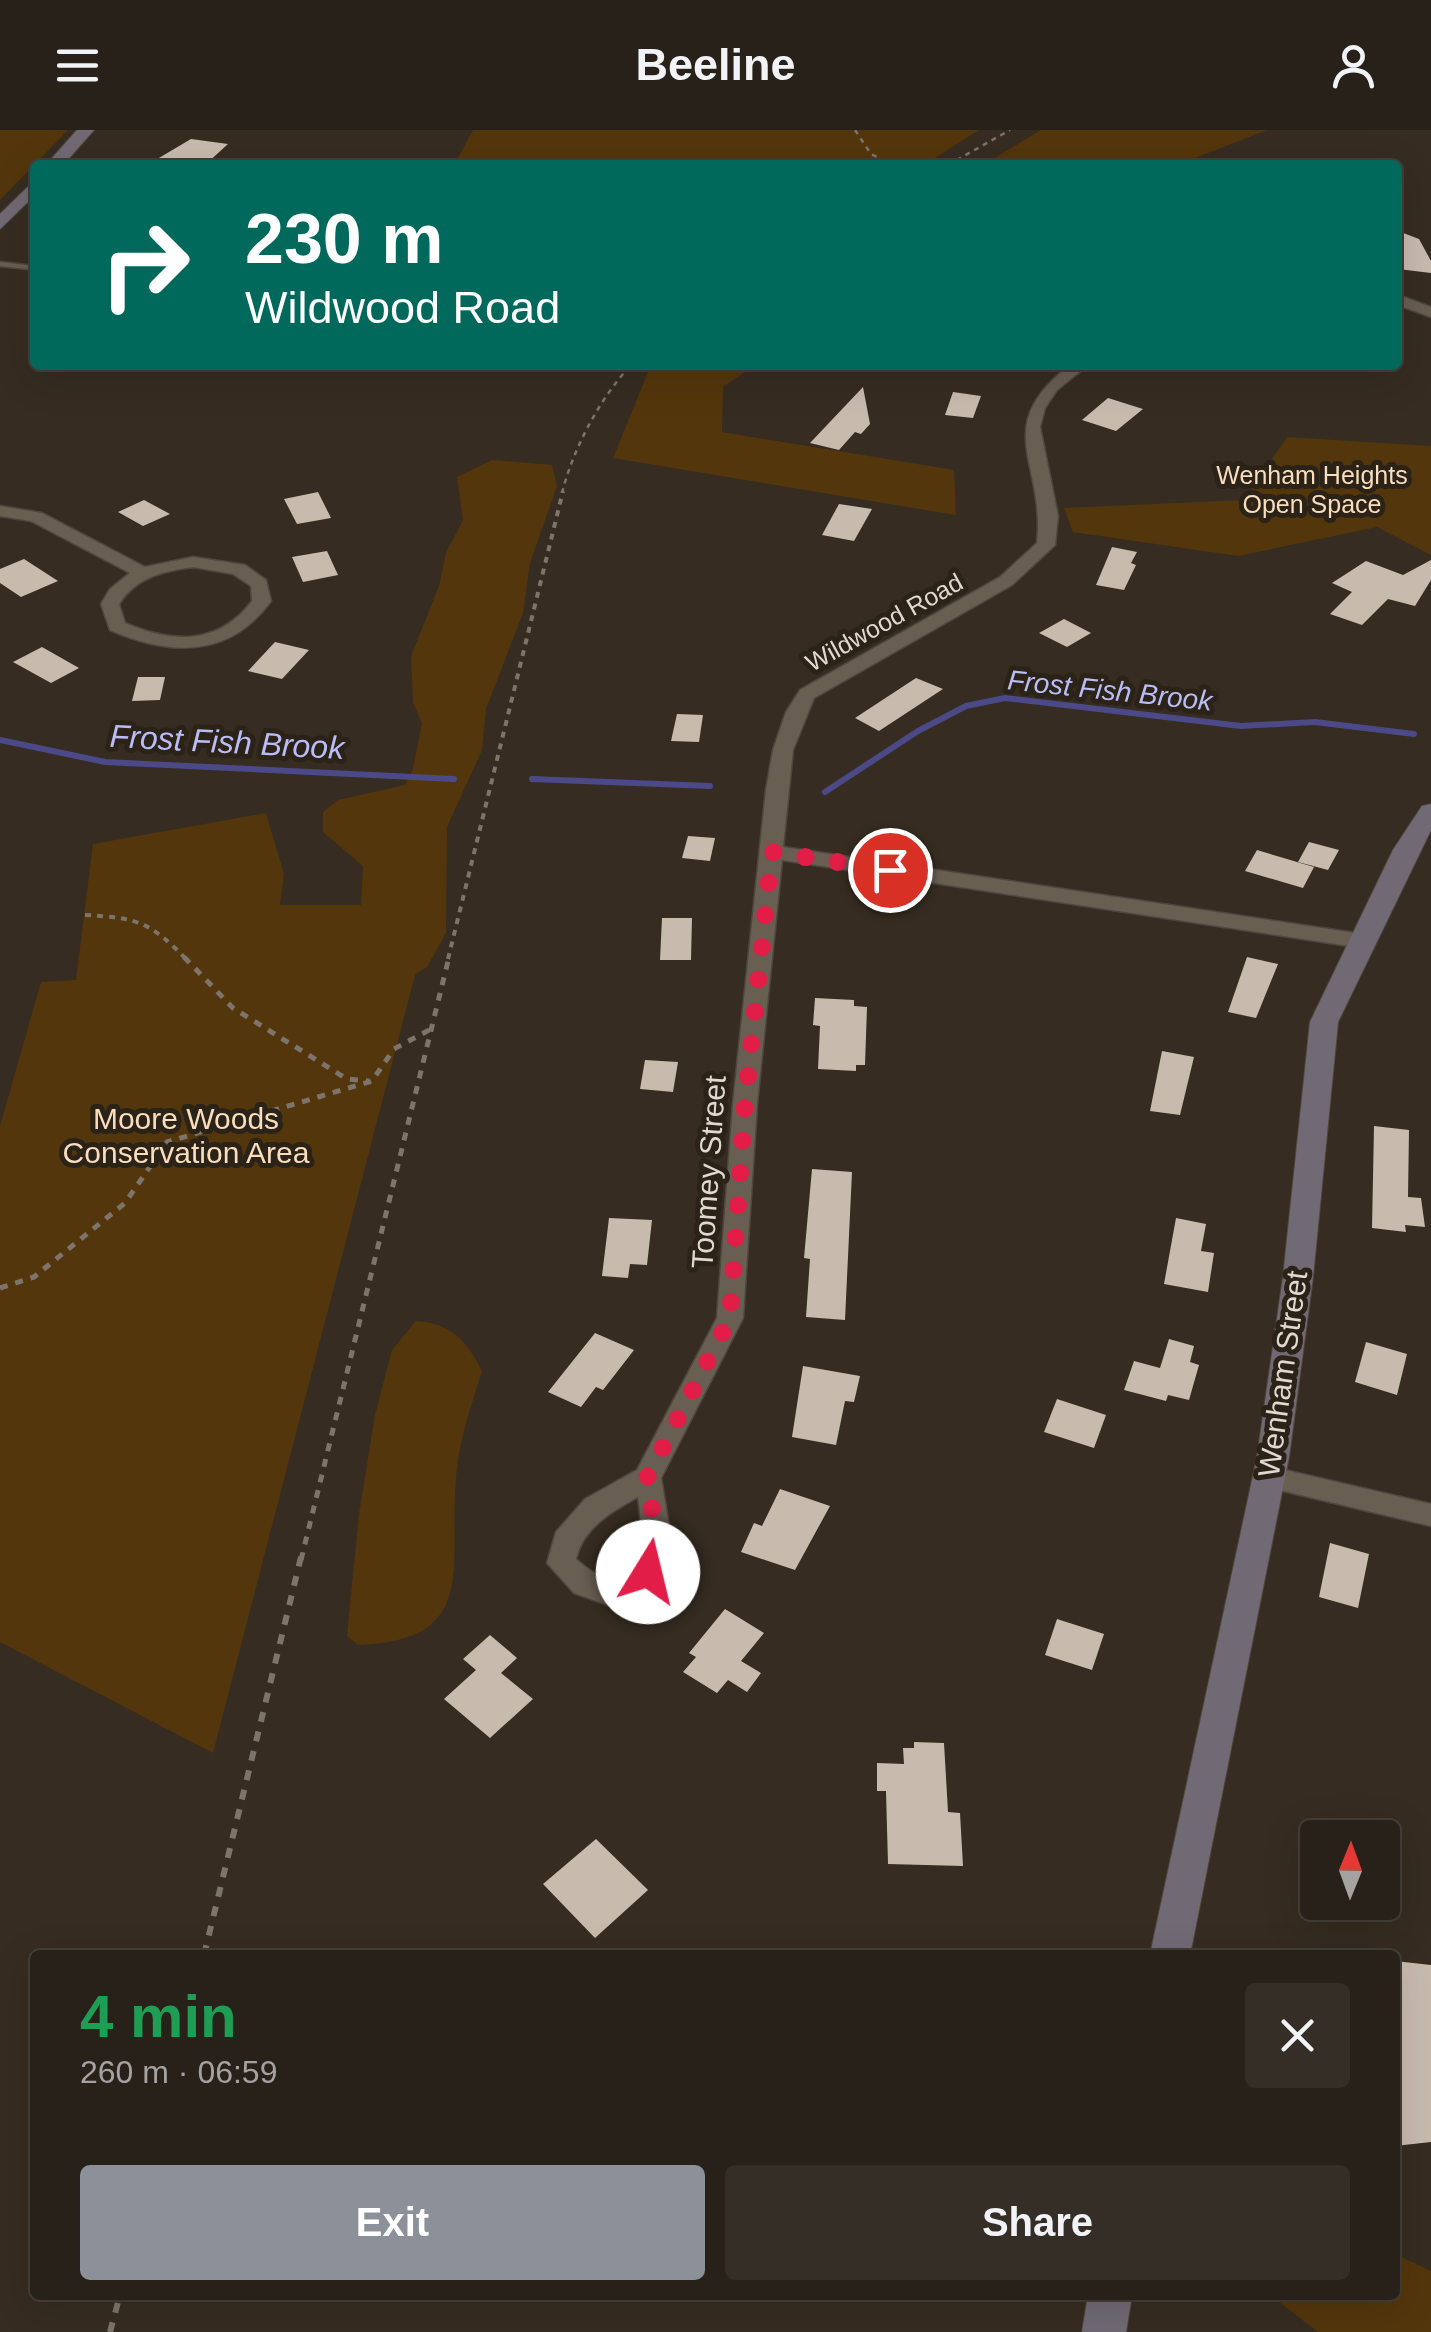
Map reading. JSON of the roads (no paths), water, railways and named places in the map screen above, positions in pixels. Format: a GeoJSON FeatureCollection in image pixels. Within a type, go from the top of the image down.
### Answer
{"type":"FeatureCollection","features":[{"type":"Feature","properties":{"kind":"main road"},"geometry":{"type":"LineString","coordinates":[[59,160],[86,130]]}},
{"type":"Feature","properties":{"kind":"main road"},"geometry":{"type":"LineString","coordinates":[[0,224],[30,191]]}},
{"type":"Feature","properties":{"kind":"main road","name":"Wenham Street"},"geometry":{"type":"LineString","coordinates":[[1171,1950],[1268,1477],[1298,1277],[1324,1022],[1406,850],[1431,811]]}},
{"type":"Feature","properties":{"kind":"main road"},"geometry":{"type":"LineString","coordinates":[[1104,2332],[1109,2300]]}},
{"type":"Feature","properties":{"kind":"street"},"geometry":{"type":"LineString","coordinates":[[1402,301],[1431,312]]}},
{"type":"Feature","properties":{"kind":"street","name":"Wildwood Road"},"geometry":{"type":"LineString","coordinates":[[772,852],[782,744],[791,716],[807,694],[1006,581],[1046,545],[1049,518],[1031,429],[1032,413],[1039,396],[1073,370]]}},
{"type":"Feature","properties":{"kind":"street"},"geometry":{"type":"LineString","coordinates":[[0,510],[36,517],[144,573],[193,562],[240,568],[256,578],[264,590],[264,604],[237,630],[214,639],[147,641],[130,635],[110,616],[116,593],[144,573]]}},
{"type":"Feature","properties":{"kind":"street"},"geometry":{"type":"LineString","coordinates":[[772,852],[1362,941]]}},
{"type":"Feature","properties":{"kind":"street","name":"Toomey Street"},"geometry":{"type":"LineString","coordinates":[[647,1478],[730,1318],[745,1104],[772,852]]}},
{"type":"Feature","properties":{"kind":"street"},"geometry":{"type":"LineString","coordinates":[[1268,1477],[1431,1516]]}},
{"type":"Feature","properties":{"kind":"street"},"geometry":{"type":"LineString","coordinates":[[647,1478],[656,1535],[648,1572],[624,1590],[608,1593],[584,1584],[561,1563],[566,1540],[595,1507],[647,1478]]}},
{"type":"Feature","properties":{"kind":"lane"},"geometry":{"type":"LineString","coordinates":[[0,264],[30,267]]}},
{"type":"Feature","properties":{"kind":"waterway","name":"Frost Fish Brook"},"geometry":{"type":"LineString","coordinates":[[825,792],[918,731],[966,706],[1005,698],[1241,726],[1315,722],[1414,734]]}},
{"type":"Feature","properties":{"kind":"waterway","name":"Frost Fish Brook"},"geometry":{"type":"LineString","coordinates":[[0,740],[105,762],[454,779]]}},
{"type":"Feature","properties":{"kind":"waterway","name":"Frost Fish Brook"},"geometry":{"type":"LineString","coordinates":[[532,779],[710,786]]}},
{"type":"Feature","properties":{"kind":"park label","name":"Wenham Heights Open Space"},"geometry":{"type":"Point","coordinates":[1312,490]}},
{"type":"Feature","properties":{"kind":"park label","name":"Moore Woods Conservation Area"},"geometry":{"type":"Point","coordinates":[186,1136]}}]}
